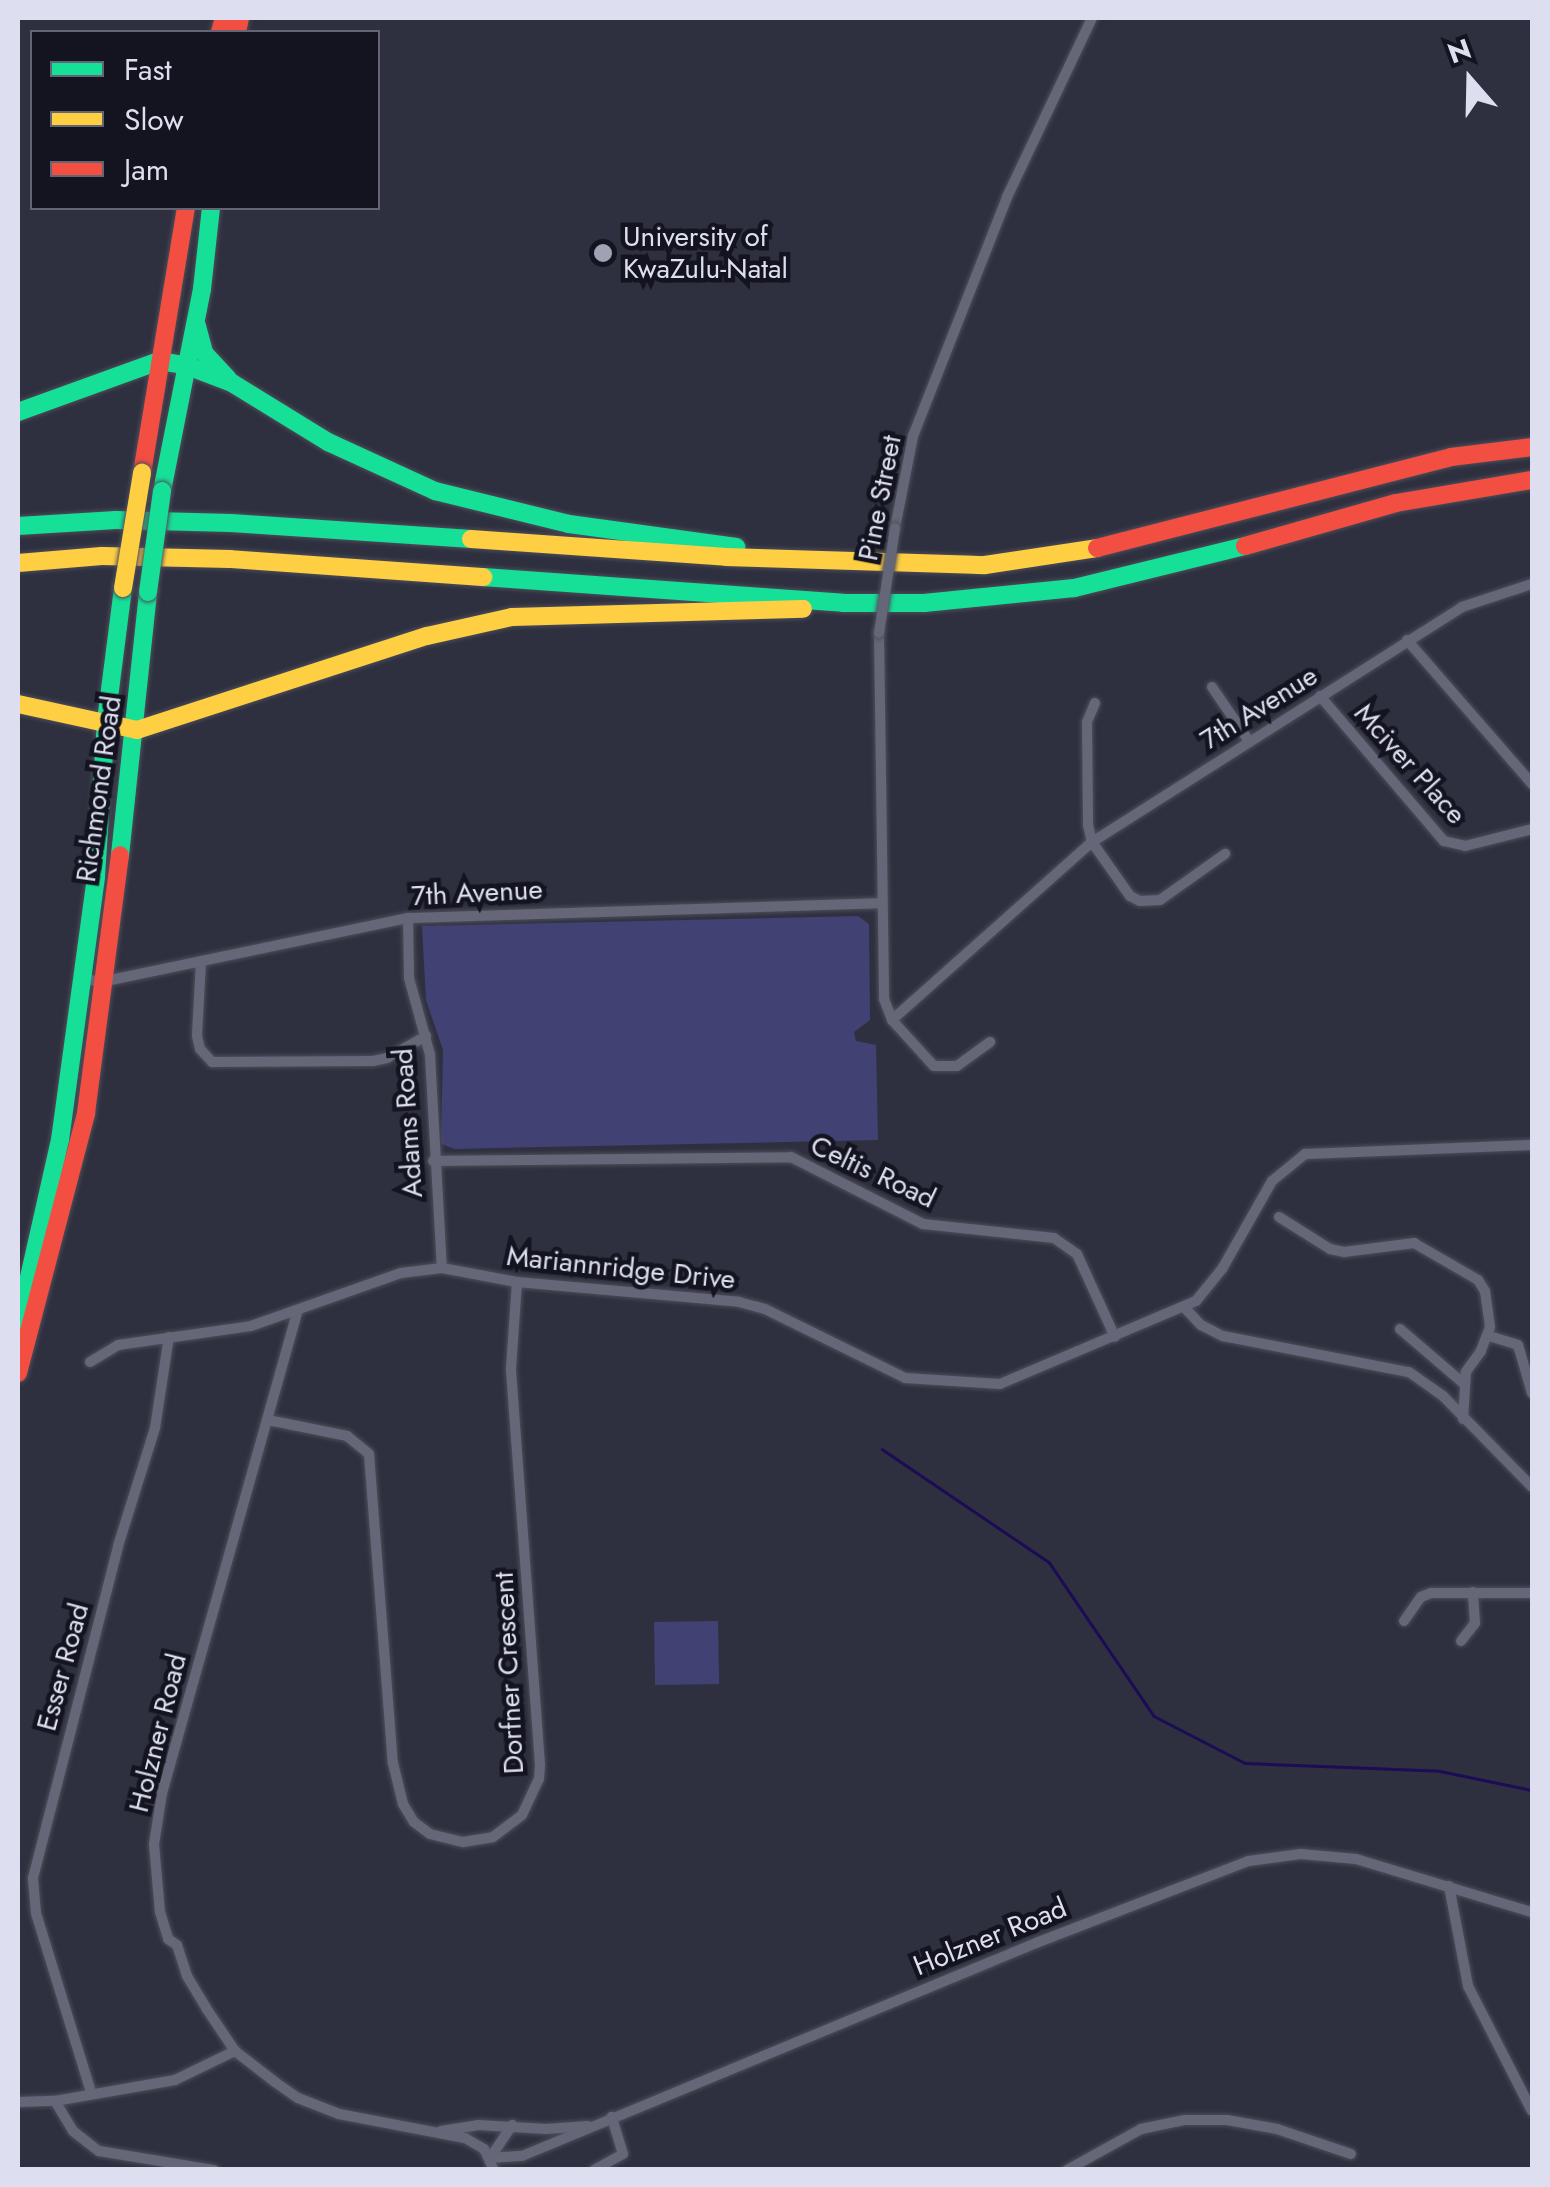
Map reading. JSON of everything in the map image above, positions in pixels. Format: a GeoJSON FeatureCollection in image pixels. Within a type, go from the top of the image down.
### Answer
{"type":"FeatureCollection","features":[{"type":"Feature","properties":{"kind":"highway","name":"Richmond Road"},"geometry":{"type":"LineString","coordinates":[[18,1326],[60,1140],[96,876],[106,722],[123,588],[186,210]]}},
{"type":"Feature","properties":{"kind":"highway","name":"Richmond Road"},"geometry":{"type":"LineString","coordinates":[[18,1373],[80,1144],[137,730],[148,592],[162,490],[202,289],[211,210]]}},
{"type":"Feature","properties":{"kind":"highway"},"geometry":{"type":"LineString","coordinates":[[202,289],[199,344],[232,383]]}},
{"type":"Feature","properties":{"kind":"highway"},"geometry":{"type":"LineString","coordinates":[[18,412],[160,361],[186,365],[232,383],[328,442],[435,490],[584,526],[830,555],[846,564]]}},
{"type":"Feature","properties":{"kind":"highway"},"geometry":{"type":"LineString","coordinates":[[18,526],[116,520],[231,523],[846,564],[985,565],[1078,553],[1378,474],[1532,446]]}},
{"type":"Feature","properties":{"kind":"highway"},"geometry":{"type":"LineString","coordinates":[[18,563],[102,556],[230,559],[842,603],[976,600],[1074,588],[1155,570],[1396,503],[1532,480]]}},
{"type":"Feature","properties":{"kind":"highway"},"geometry":{"type":"LineString","coordinates":[[18,704],[137,730],[428,636],[512,617],[804,609],[842,603]]}},
{"type":"Feature","properties":{"kind":"highway"},"geometry":{"type":"LineString","coordinates":[[74,718],[86,731],[103,768]]}},
{"type":"Feature","properties":{"kind":"street","name":"Pine Street"},"geometry":{"type":"LineString","coordinates":[[892,1020],[883,990],[879,633],[913,436],[1007,197],[1092,18]]}},
{"type":"Feature","properties":{"kind":"street","name":"7th Avenue"},"geometry":{"type":"LineString","coordinates":[[892,1020],[1092,842],[1474,600],[1532,584]]}},
{"type":"Feature","properties":{"kind":"street"},"geometry":{"type":"LineString","coordinates":[[1406,640],[1532,784]]}},
{"type":"Feature","properties":{"kind":"street"},"geometry":{"type":"LineString","coordinates":[[1212,687],[1249,741]]}},
{"type":"Feature","properties":{"kind":"street","name":"Mciver Place"},"geometry":{"type":"LineString","coordinates":[[1320,696],[1444,841],[1465,846],[1532,829]]}},
{"type":"Feature","properties":{"kind":"street"},"geometry":{"type":"LineString","coordinates":[[1095,703],[1087,722],[1088,825],[1092,842],[1124,888],[1140,901],[1171,894],[1225,854]]}},
{"type":"Feature","properties":{"kind":"street","name":"7th Avenue"},"geometry":{"type":"LineString","coordinates":[[81,978],[101,982],[408,918],[882,903]]}},
{"type":"Feature","properties":{"kind":"street","name":"Adams Road"},"geometry":{"type":"LineString","coordinates":[[408,918],[408,978],[426,1036],[442,1268]]}},
{"type":"Feature","properties":{"kind":"street"},"geometry":{"type":"LineString","coordinates":[[200,962],[197,1036],[200,1049],[212,1062],[372,1061],[387,1058],[426,1036]]}},
{"type":"Feature","properties":{"kind":"street"},"geometry":{"type":"LineString","coordinates":[[883,990],[895,1000],[912,1003]]}},
{"type":"Feature","properties":{"kind":"street"},"geometry":{"type":"LineString","coordinates":[[892,1020],[940,1068],[968,1061],[990,1042]]}},
{"type":"Feature","properties":{"kind":"street","name":"Mariannridge Drive"},"geometry":{"type":"LineString","coordinates":[[90,1362],[108,1348],[251,1326],[401,1273],[442,1268],[517,1282],[739,1302],[765,1309],[893,1374],[923,1380],[1000,1384],[1185,1308],[1222,1269],[1272,1180],[1306,1154],[1532,1145]]}},
{"type":"Feature","properties":{"kind":"street","name":"Celtis Road"},"geometry":{"type":"LineString","coordinates":[[433,1161],[791,1158],[924,1224],[1054,1238],[1077,1254],[1115,1337]]}},
{"type":"Feature","properties":{"kind":"street"},"geometry":{"type":"LineString","coordinates":[[1279,1218],[1330,1249],[1344,1252],[1401,1242],[1425,1249],[1478,1280],[1486,1291],[1489,1336],[1463,1383],[1463,1419]]}},
{"type":"Feature","properties":{"kind":"street","name":"Dorfner Crescent"},"geometry":{"type":"LineString","coordinates":[[268,1420],[347,1436],[369,1454],[393,1763],[403,1804],[414,1822],[430,1834],[463,1842],[493,1837],[522,1815],[540,1779],[512,1368],[517,1282]]}},
{"type":"Feature","properties":{"kind":"street"},"geometry":{"type":"LineString","coordinates":[[1185,1308],[1201,1325],[1223,1336],[1409,1372],[1428,1384],[1532,1487]]}},
{"type":"Feature","properties":{"kind":"street","name":"Holzner Road"},"geometry":{"type":"LineString","coordinates":[[297,1312],[176,1742],[154,1844],[157,1896],[168,1940],[177,1945],[187,1976],[235,2051],[298,2098],[339,2114],[440,2131],[476,2143],[492,2164]]}},
{"type":"Feature","properties":{"kind":"street"},"geometry":{"type":"LineString","coordinates":[[1400,1330],[1463,1383]]}},
{"type":"Feature","properties":{"kind":"street"},"geometry":{"type":"LineString","coordinates":[[1489,1336],[1518,1344],[1532,1393]]}},
{"type":"Feature","properties":{"kind":"street","name":"Esser Road"},"geometry":{"type":"LineString","coordinates":[[91,2092],[36,1913],[33,1878],[118,1546],[155,1428],[169,1338]]}},
{"type":"Feature","properties":{"kind":"street"},"geometry":{"type":"LineString","coordinates":[[1461,1641],[1475,1623],[1472,1592]]}},
{"type":"Feature","properties":{"kind":"street"},"geometry":{"type":"LineString","coordinates":[[1404,1621],[1426,1595],[1532,1593]]}},
{"type":"Feature","properties":{"kind":"street","name":"Holzner Road"},"geometry":{"type":"LineString","coordinates":[[440,2131],[512,2125],[546,2129],[594,2126],[1249,1860],[1327,1856],[1391,1866],[1532,1912]]}},
{"type":"Feature","properties":{"kind":"street"},"geometry":{"type":"LineString","coordinates":[[1450,1886],[1468,1986],[1532,2111]]}},
{"type":"Feature","properties":{"kind":"street"},"geometry":{"type":"LineString","coordinates":[[18,2102],[55,2101],[175,2080],[235,2051]]}},
{"type":"Feature","properties":{"kind":"street"},"geometry":{"type":"LineString","coordinates":[[55,2101],[73,2131],[99,2151],[214,2170]]}},
{"type":"Feature","properties":{"kind":"street"},"geometry":{"type":"LineString","coordinates":[[594,2170],[623,2154],[612,2118]]}},
{"type":"Feature","properties":{"kind":"street"},"geometry":{"type":"LineString","coordinates":[[1067,2170],[1141,2129],[1185,2120],[1227,2120],[1277,2130],[1351,2154]]}},
{"type":"Feature","properties":{"kind":"street"},"geometry":{"type":"LineString","coordinates":[[492,2164],[512,2125]]}},
{"type":"Feature","properties":{"kind":"street"},"geometry":{"type":"LineString","coordinates":[[492,2164],[594,2126]]}},
{"type":"Feature","properties":{"kind":"street"},"geometry":{"type":"LineString","coordinates":[[515,2170],[542,2148]]}},
{"type":"Feature","properties":{"kind":"shaded area"},"geometry":{"type":"Polygon","coordinates":[[[858,916],[869,924],[870,1020],[854,1032],[856,1041],[876,1045],[878,1140],[455,1149],[441,1144],[443,1050],[426,1000],[422,926],[858,916]]]}},
{"type":"Feature","properties":{"kind":"shaded area"},"geometry":{"type":"Polygon","coordinates":[[[718,1621],[719,1684],[655,1685],[654,1622],[718,1621]]]}},
{"type":"Feature","properties":{"kind":"waterway"},"geometry":{"type":"LineString","coordinates":[[882,1449],[1049,1562],[1154,1716],[1245,1763],[1440,1771],[1532,1790]]}},
{"type":"Feature","properties":{"kind":"traffic: fast"},"geometry":{"type":"LineString","coordinates":[[162,491],[202,289],[211,210]]}},
{"type":"Feature","properties":{"kind":"traffic: fast"},"geometry":{"type":"LineString","coordinates":[[197,326],[204,353],[228,379]]}},
{"type":"Feature","properties":{"kind":"traffic: fast"},"geometry":{"type":"LineString","coordinates":[[18,412],[159,361],[185,365],[232,383],[328,442],[435,491],[569,524],[736,547]]}},
{"type":"Feature","properties":{"kind":"traffic: fast"},"geometry":{"type":"LineString","coordinates":[[148,592],[162,491]]}},
{"type":"Feature","properties":{"kind":"traffic: fast"},"geometry":{"type":"LineString","coordinates":[[18,526],[116,520],[231,523],[471,539]]}},
{"type":"Feature","properties":{"kind":"traffic: fast"},"geometry":{"type":"LineString","coordinates":[[483,577],[843,603],[924,603],[1074,588],[1245,546]]}},
{"type":"Feature","properties":{"kind":"traffic: fast"},"geometry":{"type":"LineString","coordinates":[[18,1326],[60,1140],[96,876],[106,721],[123,588]]}},
{"type":"Feature","properties":{"kind":"traffic: fast"},"geometry":{"type":"LineString","coordinates":[[120,855],[148,592]]}},
{"type":"Feature","properties":{"kind":"traffic: slow"},"geometry":{"type":"LineString","coordinates":[[123,588],[142,473]]}},
{"type":"Feature","properties":{"kind":"traffic: slow"},"geometry":{"type":"LineString","coordinates":[[471,539],[726,557],[985,565],[1097,548]]}},
{"type":"Feature","properties":{"kind":"traffic: slow"},"geometry":{"type":"LineString","coordinates":[[18,563],[102,556],[230,559],[483,577]]}},
{"type":"Feature","properties":{"kind":"traffic: slow"},"geometry":{"type":"LineString","coordinates":[[18,704],[137,730],[427,636],[512,617],[803,609]]}},
{"type":"Feature","properties":{"kind":"traffic: jam"},"geometry":{"type":"LineString","coordinates":[[221,30],[224,18]]}},
{"type":"Feature","properties":{"kind":"traffic: jam"},"geometry":{"type":"LineString","coordinates":[[237,30],[240,18]]}},
{"type":"Feature","properties":{"kind":"traffic: jam"},"geometry":{"type":"LineString","coordinates":[[142,473],[186,210]]}},
{"type":"Feature","properties":{"kind":"traffic: jam"},"geometry":{"type":"LineString","coordinates":[[1097,548],[1451,457],[1532,447]]}},
{"type":"Feature","properties":{"kind":"traffic: jam"},"geometry":{"type":"LineString","coordinates":[[1245,546],[1396,503],[1532,480]]}},
{"type":"Feature","properties":{"kind":"traffic: jam"},"geometry":{"type":"LineString","coordinates":[[18,1373],[86,1113],[120,855]]}},
{"type":"Feature","properties":{"kind":"place","name":"University of KwaZulu-Natal"},"geometry":{"type":"Point","coordinates":[603,253]}}]}
